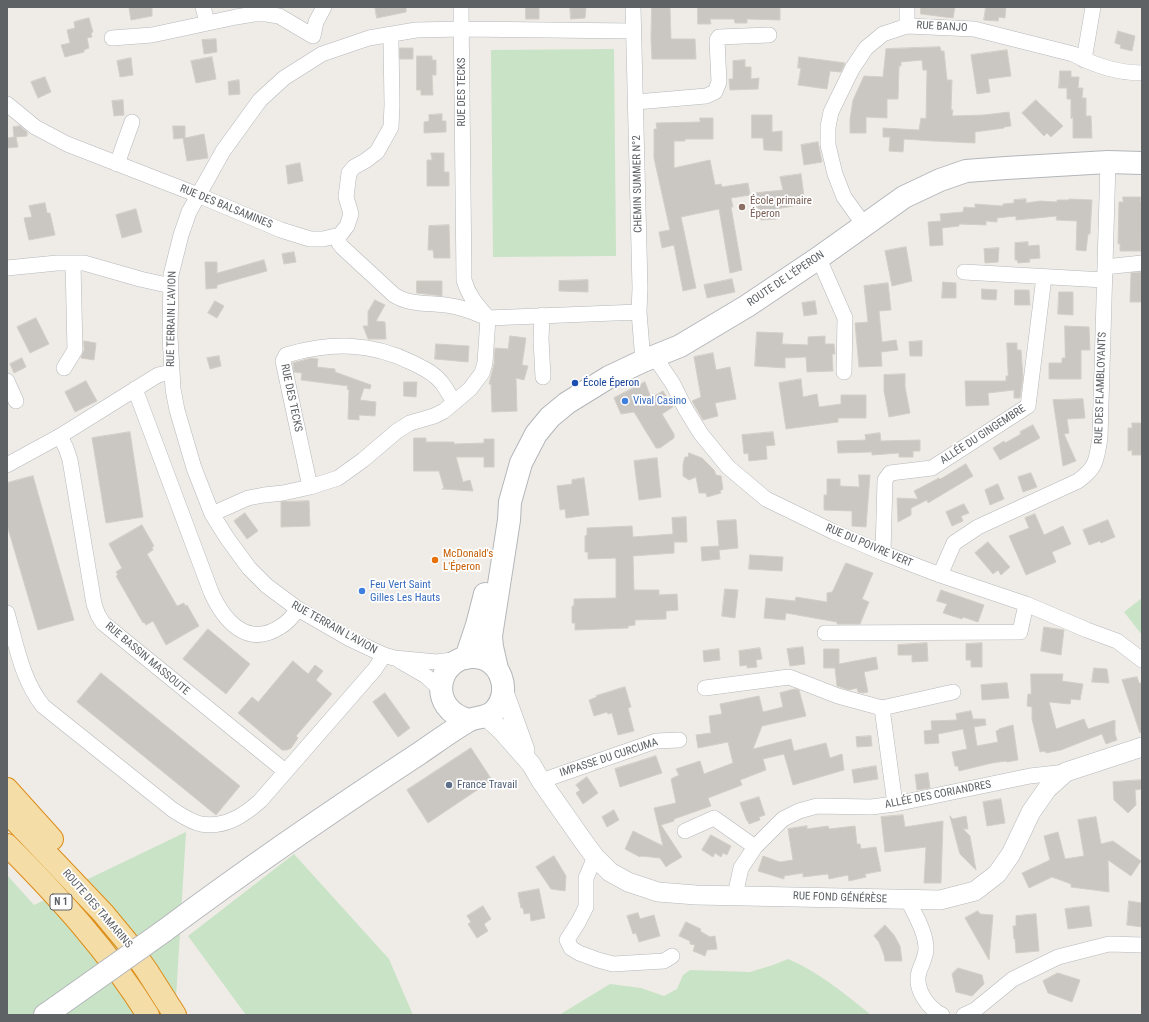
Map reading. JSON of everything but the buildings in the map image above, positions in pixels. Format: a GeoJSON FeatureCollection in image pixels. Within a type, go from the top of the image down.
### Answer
{"type":"FeatureCollection","features":[{"type":"Feature","properties":{"kind":"highway"},"geometry":{"type":"LineString","coordinates":[[7,789],[41,825],[59,848],[103,913]]}},
{"type":"Feature","properties":{"kind":"highway","name":"ROUTE DES TAMARINS"},"geometry":{"type":"LineString","coordinates":[[7,812],[103,913],[131,948],[175,1015]]}},
{"type":"Feature","properties":{"kind":"highway","name":"ROUTE DES TAMARINS"},"geometry":{"type":"LineString","coordinates":[[7,845],[55,895],[112,962],[148,1015]]}},
{"type":"Feature","properties":{"kind":"main road","name":"ROUTE DE L'ÉPERON"},"geometry":{"type":"LineString","coordinates":[[497,669],[491,636],[509,520],[510,502],[521,463],[536,434],[550,417],[567,403],[609,377],[649,358],[680,346],[747,306],[904,197],[940,180],[966,171],[1108,162],[1142,163]]}},
{"type":"Feature","properties":{"kind":"main road","name":"ROUTE DE L'ÉPERON"},"geometry":{"type":"LineString","coordinates":[[464,658],[477,625],[490,574],[509,520]]}},
{"type":"Feature","properties":{"kind":"main road"},"geometry":{"type":"LineString","coordinates":[[52,1011],[262,859],[403,764],[478,719],[499,706],[504,692],[503,680],[497,669],[482,659],[474,657],[464,658],[451,666],[443,677],[444,698],[452,713],[460,718],[478,719]]}},
{"type":"Feature","properties":{"kind":"main road"},"geometry":{"type":"LineString","coordinates":[[403,764],[428,736],[444,698]]}},
{"type":"Feature","properties":{"kind":"street"},"geometry":{"type":"LineString","coordinates":[[203,7],[207,22]]}},
{"type":"Feature","properties":{"kind":"street"},"geometry":{"type":"LineString","coordinates":[[313,36],[316,22],[324,7]]}},
{"type":"Feature","properties":{"kind":"street","name":"RUE DES TECKS"},"geometry":{"type":"LineString","coordinates":[[461,7],[464,280],[467,291],[473,302],[488,318]]}},
{"type":"Feature","properties":{"kind":"street","name":"CHEMIN SUMMER N°2"},"geometry":{"type":"LineString","coordinates":[[633,7],[640,288],[639,312],[649,358]]}},
{"type":"Feature","properties":{"kind":"street"},"geometry":{"type":"LineString","coordinates":[[907,7],[907,26]]}},
{"type":"Feature","properties":{"kind":"street"},"geometry":{"type":"LineString","coordinates":[[1084,60],[1093,7]]}},
{"type":"Feature","properties":{"kind":"street"},"geometry":{"type":"LineString","coordinates":[[112,38],[170,32],[207,22],[254,14],[266,14],[279,16],[313,36],[322,54]]}},
{"type":"Feature","properties":{"kind":"street","name":"RUE BANJO"},"geometry":{"type":"LineString","coordinates":[[864,225],[844,197],[834,174],[828,145],[828,127],[831,112],[852,69],[866,48],[884,34],[907,26],[974,29],[1073,54],[1084,60],[1112,70],[1142,73]]}},
{"type":"Feature","properties":{"kind":"street"},"geometry":{"type":"LineString","coordinates":[[462,29],[633,31]]}},
{"type":"Feature","properties":{"kind":"street","name":"RUE TERRAIN L'AVION"},"geometry":{"type":"LineString","coordinates":[[444,698],[426,676],[350,638],[298,609],[267,586],[249,568],[212,514],[194,468],[177,410],[172,372],[170,336],[171,275],[181,235],[189,212],[223,151],[260,100],[284,78],[322,54],[352,43],[389,34],[416,30],[462,29]]}},
{"type":"Feature","properties":{"kind":"street"},"geometry":{"type":"LineString","coordinates":[[389,34],[392,105],[391,127],[377,152],[354,167],[349,173],[346,197],[351,214],[347,226],[338,236],[339,243],[342,247],[401,300],[452,306],[488,318],[639,312]]}},
{"type":"Feature","properties":{"kind":"street"},"geometry":{"type":"LineString","coordinates":[[636,102],[706,96],[715,92],[718,82],[717,40],[720,37],[769,35]]}},
{"type":"Feature","properties":{"kind":"street","name":"RUE DES BALSAMINES"},"geometry":{"type":"LineString","coordinates":[[7,104],[35,127],[49,135],[116,164],[198,195],[281,230],[310,239],[323,239],[338,236]]}},
{"type":"Feature","properties":{"kind":"street"},"geometry":{"type":"LineString","coordinates":[[116,164],[132,122]]}},
{"type":"Feature","properties":{"kind":"street","name":"RUE DES FLAMBLOYANTS"},"geometry":{"type":"LineString","coordinates":[[940,575],[954,543],[978,527],[1078,481],[1090,472],[1096,461],[1100,438],[1108,162]]}},
{"type":"Feature","properties":{"kind":"street"},"geometry":{"type":"LineString","coordinates":[[816,259],[823,268],[844,318],[844,372]]}},
{"type":"Feature","properties":{"kind":"street"},"geometry":{"type":"LineString","coordinates":[[7,268],[57,263],[84,263],[171,286]]}},
{"type":"Feature","properties":{"kind":"street"},"geometry":{"type":"LineString","coordinates":[[64,368],[75,350],[73,263]]}},
{"type":"Feature","properties":{"kind":"street"},"geometry":{"type":"LineString","coordinates":[[964,272],[1044,277],[1104,273],[1142,263]]}},
{"type":"Feature","properties":{"kind":"street","name":"ALLÉE DU GINGEMBRE"},"geometry":{"type":"LineString","coordinates":[[883,553],[885,480],[890,473],[932,468],[1028,406],[1044,277]]}},
{"type":"Feature","properties":{"kind":"street"},"geometry":{"type":"LineString","coordinates":[[542,315],[541,339],[543,377]]}},
{"type":"Feature","properties":{"kind":"street"},"geometry":{"type":"LineString","coordinates":[[212,514],[248,498],[310,487],[338,478],[363,460],[396,431],[410,423],[434,416],[444,411],[470,389],[482,373],[485,363],[488,318]]}},
{"type":"Feature","properties":{"kind":"street","name":"RUE DES TECKS"},"geometry":{"type":"LineString","coordinates":[[310,487],[283,361],[286,355],[314,348],[342,345],[375,349],[405,359],[425,369],[440,381],[454,402]]}},
{"type":"Feature","properties":{"kind":"street","name":"RUE DU POIVRE VERT"},"geometry":{"type":"LineString","coordinates":[[649,358],[673,384],[685,408],[701,434],[728,467],[766,499],[834,532],[883,553],[940,575],[1026,604],[1117,641],[1142,660]]}},
{"type":"Feature","properties":{"kind":"street"},"geometry":{"type":"LineString","coordinates":[[7,465],[60,436],[158,375],[172,372]]}},
{"type":"Feature","properties":{"kind":"street"},"geometry":{"type":"LineString","coordinates":[[7,381],[16,401]]}},
{"type":"Feature","properties":{"kind":"street"},"geometry":{"type":"LineString","coordinates":[[135,389],[211,592],[217,605],[228,621],[242,630],[256,636],[270,633],[282,627],[298,609]]}},
{"type":"Feature","properties":{"kind":"street","name":"RUE BASSIN MASSOUTE"},"geometry":{"type":"LineString","coordinates":[[60,436],[70,460],[94,604],[103,623],[285,771]]}},
{"type":"Feature","properties":{"kind":"street"},"geometry":{"type":"LineString","coordinates":[[825,633],[1020,632],[1026,604]]}},
{"type":"Feature","properties":{"kind":"street"},"geometry":{"type":"LineString","coordinates":[[7,613],[29,683],[34,694],[43,706],[173,810],[200,824],[229,822],[246,814],[260,801],[375,669],[389,657]]}},
{"type":"Feature","properties":{"kind":"street","name":"RUE TERRAIN L'AVION"},"geometry":{"type":"LineString","coordinates":[[389,657],[437,662],[464,658]]}},
{"type":"Feature","properties":{"kind":"street"},"geometry":{"type":"LineString","coordinates":[[705,688],[789,677],[838,696],[882,708],[953,692]]}},
{"type":"Feature","properties":{"kind":"street","name":"RUE FOND GÉNÉRÈSE"},"geometry":{"type":"LineString","coordinates":[[504,692],[531,764],[541,781],[595,857],[610,872],[628,882],[658,892],[696,895],[940,900],[974,890],[997,874],[1011,854],[1031,812],[1047,789],[1066,772],[1142,747]]}},
{"type":"Feature","properties":{"kind":"street"},"geometry":{"type":"LineString","coordinates":[[882,708],[895,804]]}},
{"type":"Feature","properties":{"kind":"street","name":"RUE FOND GÉNÉRÈSE"},"geometry":{"type":"LineString","coordinates":[[478,719],[502,731],[531,764]]}},
{"type":"Feature","properties":{"kind":"street","name":"IMPASSE DU CURCUMA"},"geometry":{"type":"LineString","coordinates":[[541,781],[656,741],[679,740]]}},
{"type":"Feature","properties":{"kind":"street","name":"ALLÉE DES CORIANDRES"},"geometry":{"type":"LineString","coordinates":[[735,895],[741,868],[755,847],[783,819],[799,810],[817,806],[871,806],[895,804],[1030,776],[1066,772]]}},
{"type":"Feature","properties":{"kind":"street"},"geometry":{"type":"LineString","coordinates":[[685,831],[714,818],[755,847]]}},
{"type":"Feature","properties":{"kind":"street"},"geometry":{"type":"LineString","coordinates":[[595,857],[586,878],[586,907],[567,940],[571,948],[585,955],[613,964],[664,961],[672,956]]}},
{"type":"Feature","properties":{"kind":"street"},"geometry":{"type":"LineString","coordinates":[[908,900],[924,936],[926,950],[918,974],[918,987],[924,999],[936,1012],[942,1015]]}},
{"type":"Feature","properties":{"kind":"street"},"geometry":{"type":"LineString","coordinates":[[964,1015],[975,1010],[1013,979],[1058,957],[1109,944],[1142,945]]}},
{"type":"Feature","properties":{"kind":"green space"},"geometry":{"type":"Polygon","coordinates":[[[614,49],[616,256],[493,257],[491,50],[614,49]]]}},
{"type":"Feature","properties":{"kind":"green space"},"geometry":{"type":"Polygon","coordinates":[[[1142,598],[1142,635],[1124,612],[1142,598]]]}},
{"type":"Feature","properties":{"kind":"green space"},"geometry":{"type":"Polygon","coordinates":[[[186,832],[175,1015],[7,1015],[7,875],[34,905],[186,832]]]}},
{"type":"Feature","properties":{"kind":"green space"},"geometry":{"type":"Polygon","coordinates":[[[294,854],[389,959],[413,1015],[246,1015],[188,936],[294,854]]]}},
{"type":"Feature","properties":{"kind":"green space"},"geometry":{"type":"Polygon","coordinates":[[[788,959],[821,977],[871,1015],[559,1015],[610,984],[641,988],[664,996],[677,989],[683,975],[690,970],[750,972],[788,959]]]}},
{"type":"Feature","properties":{"kind":"place","name":"École primaire Éperon"},"geometry":{"type":"Point","coordinates":[742,207]}},
{"type":"Feature","properties":{"kind":"place","name":"École Éperon"},"geometry":{"type":"Point","coordinates":[575,383]}},
{"type":"Feature","properties":{"kind":"place","name":"Vival Casino"},"geometry":{"type":"Point","coordinates":[625,401]}},
{"type":"Feature","properties":{"kind":"place","name":"McDonald's L'Éperon"},"geometry":{"type":"Point","coordinates":[435,560]}},
{"type":"Feature","properties":{"kind":"place","name":"Feu Vert Saint Gilles Les Hauts"},"geometry":{"type":"Point","coordinates":[362,591]}},
{"type":"Feature","properties":{"kind":"place","name":"France Travail"},"geometry":{"type":"Point","coordinates":[449,785]}}]}
